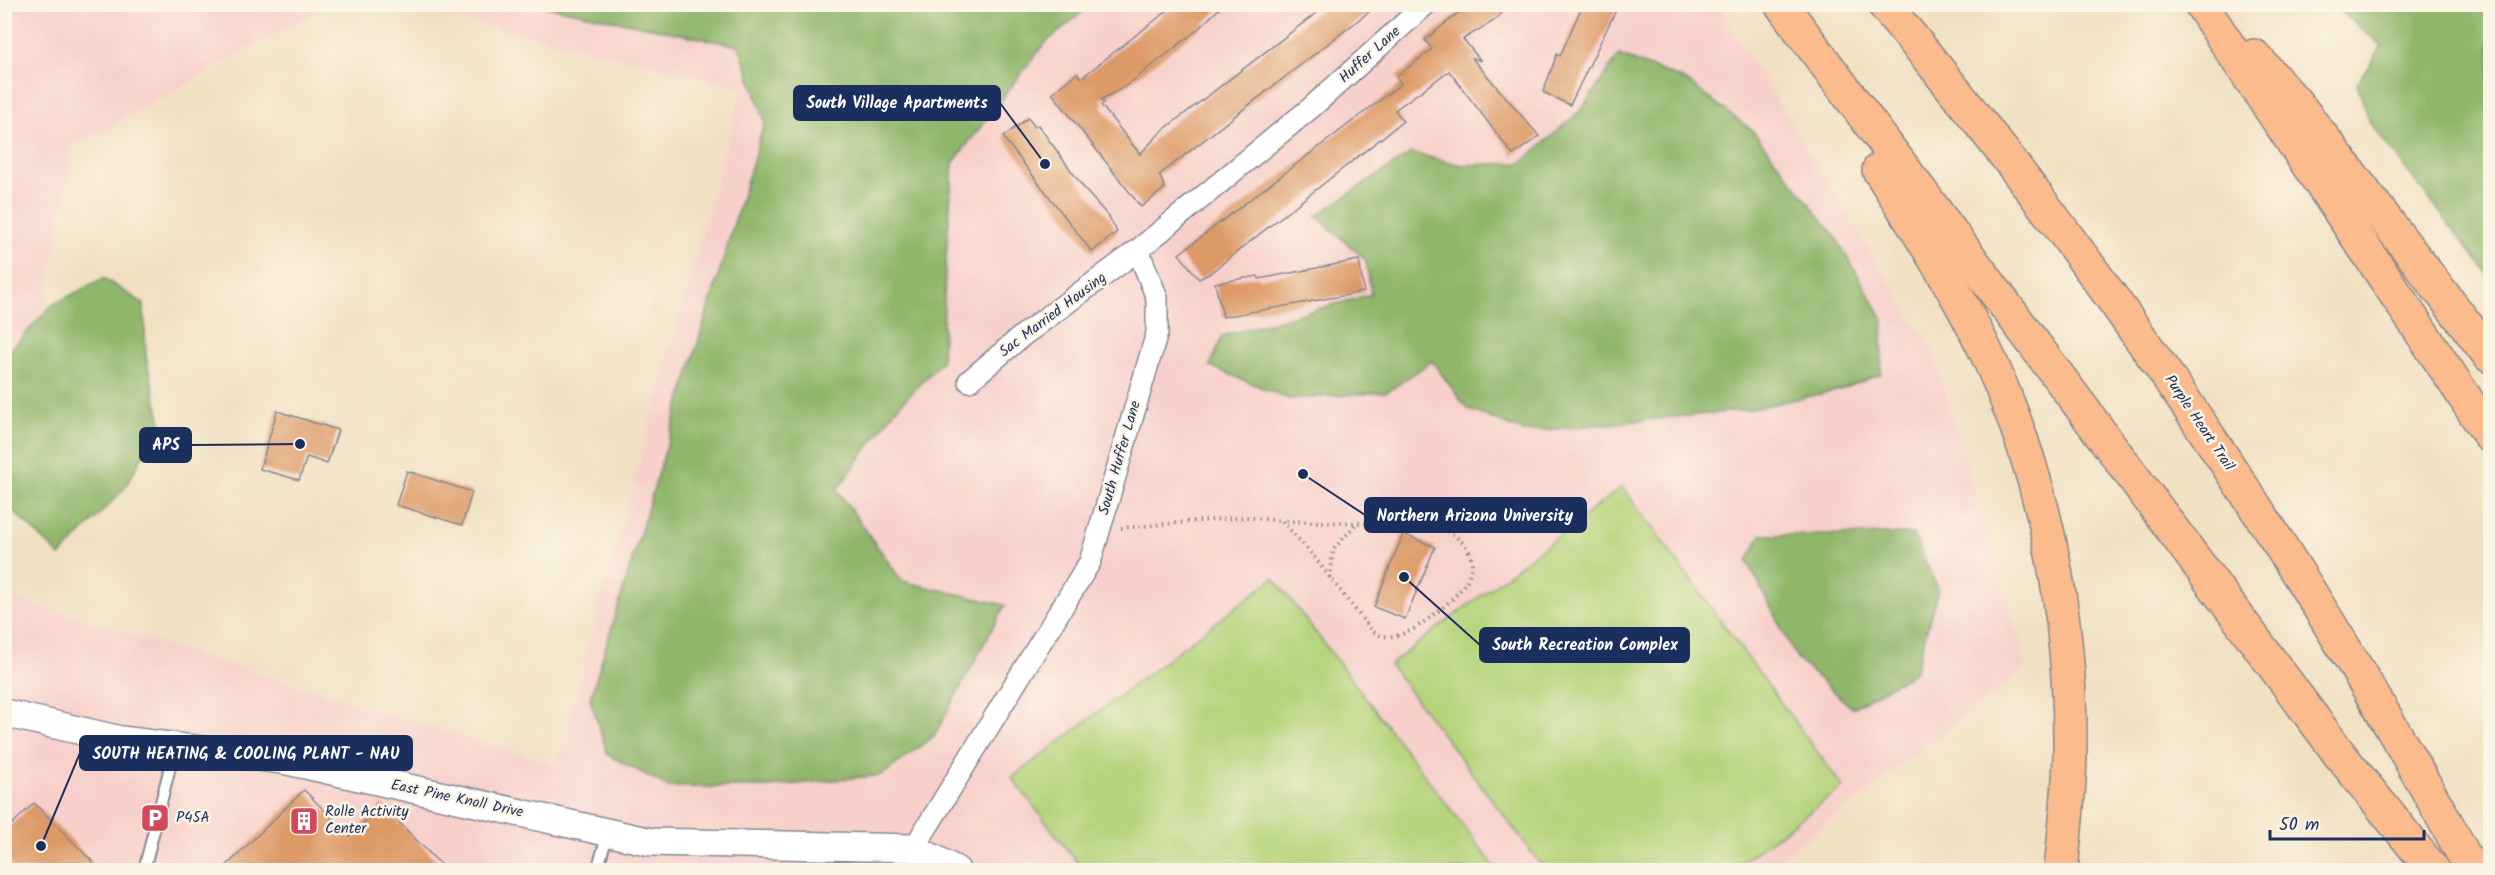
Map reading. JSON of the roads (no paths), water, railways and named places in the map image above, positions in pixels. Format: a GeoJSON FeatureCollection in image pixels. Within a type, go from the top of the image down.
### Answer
{"type":"FeatureCollection","features":[{"type":"Feature","properties":{"kind":"highway","name":"Purple Heart Trail"},"geometry":{"type":"LineString","coordinates":[[1884,4],[1953,87],[2048,210],[2190,407],[2317,602],[2415,766],[2472,870]]}},
{"type":"Feature","properties":{"kind":"highway"},"geometry":{"type":"LineString","coordinates":[[2201,4],[2278,122],[2396,290],[2490,436]]}},
{"type":"Feature","properties":{"kind":"highway"},"geometry":{"type":"LineString","coordinates":[[2208,4],[2297,104],[2490,356]]}},
{"type":"Feature","properties":{"kind":"highway"},"geometry":{"type":"LineString","coordinates":[[1785,10],[2341,756],[2433,870]]}},
{"type":"Feature","properties":{"kind":"highway"},"geometry":{"type":"LineString","coordinates":[[1785,10],[1825,84],[1929,248],[1975,330],[2001,385],[2022,441],[2040,500],[2066,636],[2070,750],[2061,870]]}},
{"type":"Feature","properties":{"kind":"street","name":"Huffer Lane"},"geometry":{"type":"LineString","coordinates":[[1138,250],[1313,106],[1426,4]]}},
{"type":"Feature","properties":{"kind":"street","name":"Sac Married Housing"},"geometry":{"type":"LineString","coordinates":[[969,381],[1022,336],[1138,250]]}},
{"type":"Feature","properties":{"kind":"street","name":"South Huffer Lane"},"geometry":{"type":"LineString","coordinates":[[914,848],[1090,562],[1157,333],[1157,298],[1138,250]]}},
{"type":"Feature","properties":{"kind":"street","name":"East Pine Knoll Drive"},"geometry":{"type":"LineString","coordinates":[[4,713],[121,740],[283,760],[651,842],[914,848]]}},
{"type":"Feature","properties":{"kind":"street"},"geometry":{"type":"LineString","coordinates":[[914,848],[956,870]]}},
{"type":"Feature","properties":{"kind":"lane"},"geometry":{"type":"LineString","coordinates":[[144,870],[175,747]]}},
{"type":"Feature","properties":{"kind":"lane"},"geometry":{"type":"LineString","coordinates":[[597,870],[608,832]]}},
{"type":"Feature","properties":{"kind":"place","name":"South Village Apartments"},"geometry":{"type":"Point","coordinates":[1045,164]}},
{"type":"Feature","properties":{"kind":"place","name":"APS"},"geometry":{"type":"Point","coordinates":[300,444]}},
{"type":"Feature","properties":{"kind":"place","name":"Northern Arizona University"},"geometry":{"type":"Point","coordinates":[1303,474]}},
{"type":"Feature","properties":{"kind":"place","name":"South Recreation Complex"},"geometry":{"type":"Point","coordinates":[1404,577]}},
{"type":"Feature","properties":{"kind":"place","name":"P45A"},"geometry":{"type":"Point","coordinates":[155,818]}},
{"type":"Feature","properties":{"kind":"place","name":"Rolle Activity Center"},"geometry":{"type":"Point","coordinates":[304,821]}},
{"type":"Feature","properties":{"kind":"place","name":"SOUTH HEATING & COOLING PLANT - NAU"},"geometry":{"type":"Point","coordinates":[41,846]}}]}
